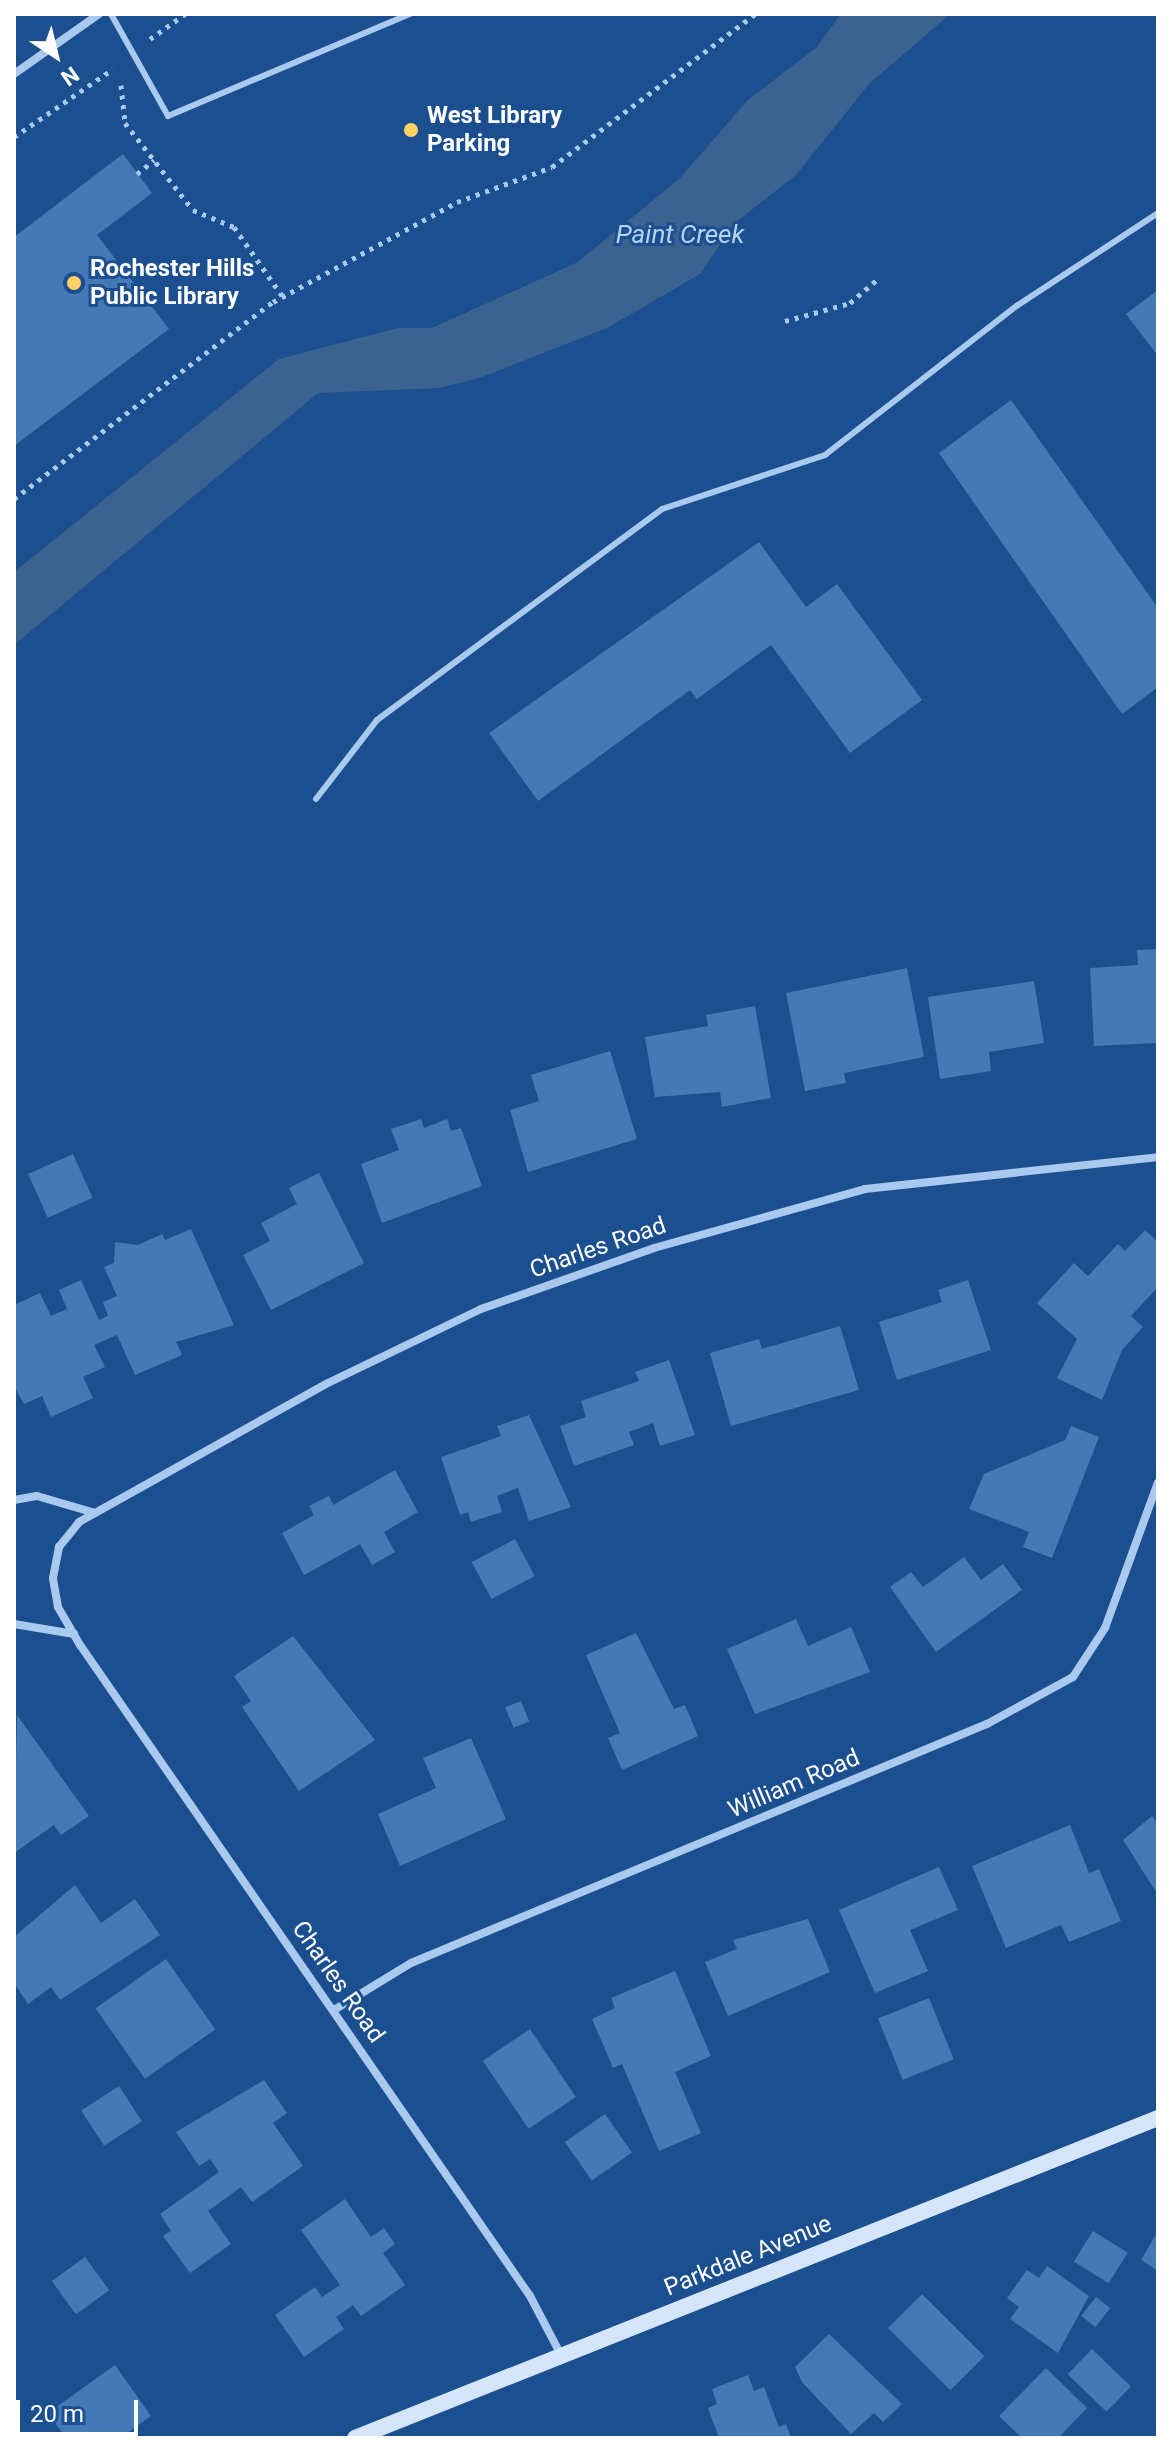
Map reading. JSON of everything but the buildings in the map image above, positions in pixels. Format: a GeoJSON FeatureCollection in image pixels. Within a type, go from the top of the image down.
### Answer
{"type":"FeatureCollection","features":[{"type":"Feature","properties":{"kind":"main road","name":"Parkdale Avenue"},"geometry":{"type":"LineString","coordinates":[[355,2438],[1158,2118]]}},
{"type":"Feature","properties":{"kind":"street"},"geometry":{"type":"LineString","coordinates":[[14,74],[99,14]]}},
{"type":"Feature","properties":{"kind":"street","name":"Charles Road"},"geometry":{"type":"LineString","coordinates":[[562,2357],[530,2296],[74,1634],[53,1578],[59,1547],[95,1513],[328,1383],[467,1316],[654,1248],[865,1189],[1158,1157]]}},
{"type":"Feature","properties":{"kind":"street","name":"William Road"},"geometry":{"type":"LineString","coordinates":[[334,2010],[411,1963],[987,1724],[1073,1677],[1105,1628],[1158,1482]]}},
{"type":"Feature","properties":{"kind":"street"},"geometry":{"type":"LineString","coordinates":[[14,1500],[37,1496],[95,1513]]}},
{"type":"Feature","properties":{"kind":"street"},"geometry":{"type":"LineString","coordinates":[[14,1624],[74,1634]]}},
{"type":"Feature","properties":{"kind":"lane"},"geometry":{"type":"LineString","coordinates":[[111,14],[168,116],[410,14]]}},
{"type":"Feature","properties":{"kind":"lane"},"geometry":{"type":"LineString","coordinates":[[316,799],[377,720],[662,509],[825,455],[1018,305],[1158,213]]}},
{"type":"Feature","properties":{"kind":"path"},"geometry":{"type":"LineString","coordinates":[[14,499],[283,297],[457,202],[552,167],[755,14]]}},
{"type":"Feature","properties":{"kind":"path"},"geometry":{"type":"LineString","coordinates":[[14,137],[111,66],[120,80],[125,123],[193,210],[234,227],[283,297]]}},
{"type":"Feature","properties":{"kind":"path"},"geometry":{"type":"LineString","coordinates":[[137,174],[154,160]]}},
{"type":"Feature","properties":{"kind":"path"},"geometry":{"type":"LineString","coordinates":[[785,321],[850,303],[876,280]]}},
{"type":"Feature","properties":{"kind":"water","name":"Paint Creek"},"geometry":{"type":"Polygon","coordinates":[[[950,14],[869,84],[796,175],[736,222],[700,274],[607,328],[482,377],[439,388],[318,393],[14,645],[14,572],[279,359],[398,328],[432,328],[578,262],[680,178],[748,100],[817,47],[840,15],[950,14]]]}},
{"type":"Feature","properties":{"kind":"place","name":"West Library Parking"},"geometry":{"type":"Point","coordinates":[411,130]}},
{"type":"Feature","properties":{"kind":"place","name":"Rochester Hills Public Library"},"geometry":{"type":"Point","coordinates":[74,283]}}]}
